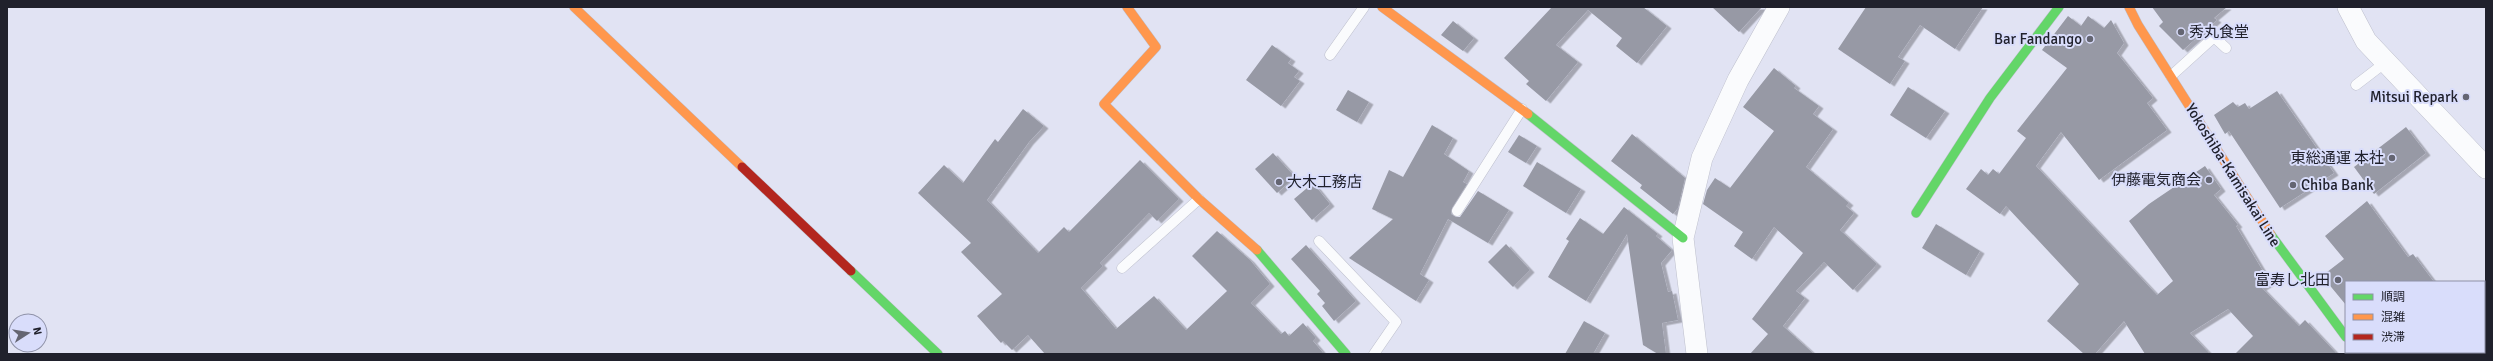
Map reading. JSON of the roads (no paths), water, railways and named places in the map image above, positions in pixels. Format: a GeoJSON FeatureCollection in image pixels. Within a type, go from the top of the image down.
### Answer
{"type":"FeatureCollection","features":[{"type":"Feature","properties":{"kind":"street"},"geometry":{"type":"LineString","coordinates":[[574,7],[938,354]]}},
{"type":"Feature","properties":{"kind":"street"},"geometry":{"type":"LineString","coordinates":[[1127,7],[1156,47],[1104,104],[1199,199],[1258,251],[1346,354]]}},
{"type":"Feature","properties":{"kind":"street"},"geometry":{"type":"LineString","coordinates":[[1382,7],[1522,110],[1683,238]]}},
{"type":"Feature","properties":{"kind":"street"},"geometry":{"type":"LineString","coordinates":[[1697,354],[1683,238],[1702,158],[1738,80],[1780,7]]}},
{"type":"Feature","properties":{"kind":"street"},"geometry":{"type":"LineString","coordinates":[[1916,213],[1990,98],[2060,7]]}},
{"type":"Feature","properties":{"kind":"street","name":"Yokoshiba-Kamisakai Line"},"geometry":{"type":"LineString","coordinates":[[2129,7],[2138,25],[2282,252],[2345,336]]}},
{"type":"Feature","properties":{"kind":"street"},"geometry":{"type":"LineString","coordinates":[[2348,7],[2366,41],[2486,168]]}},
{"type":"Feature","properties":{"kind":"lane"},"geometry":{"type":"LineString","coordinates":[[1330,55],[1364,7]]}},
{"type":"Feature","properties":{"kind":"lane"},"geometry":{"type":"LineString","coordinates":[[2171,76],[2214,37],[2226,48]]}},
{"type":"Feature","properties":{"kind":"lane"},"geometry":{"type":"LineString","coordinates":[[2356,86],[2386,62]]}},
{"type":"Feature","properties":{"kind":"lane"},"geometry":{"type":"LineString","coordinates":[[1457,211],[1522,110]]}},
{"type":"Feature","properties":{"kind":"lane"},"geometry":{"type":"LineString","coordinates":[[1122,268],[1199,199]]}},
{"type":"Feature","properties":{"kind":"lane"},"geometry":{"type":"LineString","coordinates":[[1319,241],[1396,322],[1374,354]]}},
{"type":"Feature","properties":{"kind":"place","name":"秀丸食堂"},"geometry":{"type":"Point","coordinates":[2181,32]}},
{"type":"Feature","properties":{"kind":"place","name":"Bar Fandango"},"geometry":{"type":"Point","coordinates":[2090,39]}},
{"type":"Feature","properties":{"kind":"place","name":"Mitsui Repark"},"geometry":{"type":"Point","coordinates":[2466,97]}},
{"type":"Feature","properties":{"kind":"place","name":"東総通運 本社"},"geometry":{"type":"Point","coordinates":[2392,158]}},
{"type":"Feature","properties":{"kind":"place","name":"伊藤電気商会"},"geometry":{"type":"Point","coordinates":[2209,180]}},
{"type":"Feature","properties":{"kind":"place","name":"大木工務店"},"geometry":{"type":"Point","coordinates":[1279,182]}},
{"type":"Feature","properties":{"kind":"place","name":"Chiba Bank"},"geometry":{"type":"Point","coordinates":[2293,185]}},
{"type":"Feature","properties":{"kind":"place","name":"富寿し北田"},"geometry":{"type":"Point","coordinates":[2338,280]}}]}
